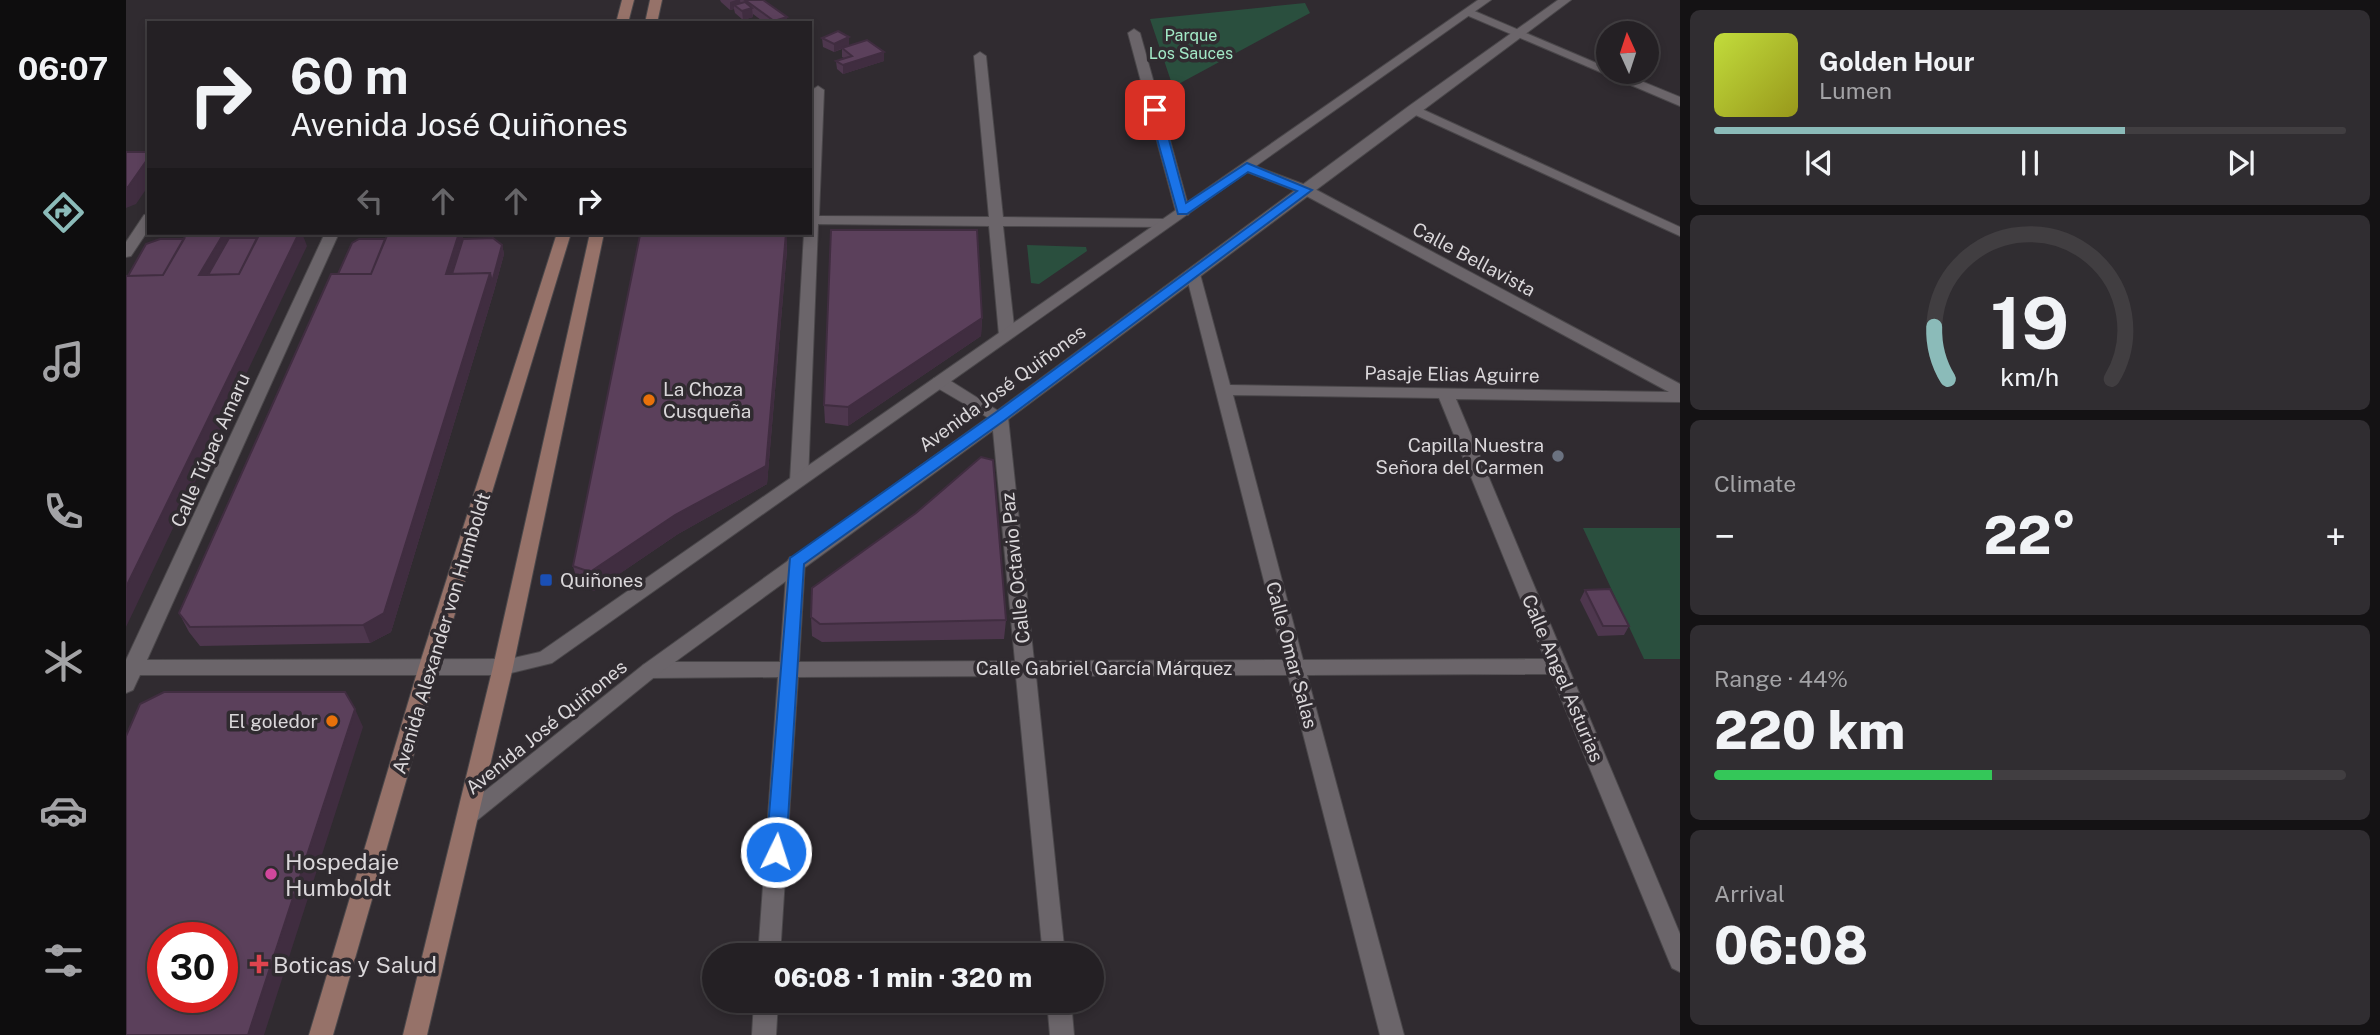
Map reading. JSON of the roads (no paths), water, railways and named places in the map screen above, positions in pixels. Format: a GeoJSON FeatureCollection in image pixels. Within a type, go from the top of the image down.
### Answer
{"type":"FeatureCollection","features":[{"type":"Feature","properties":{"kind":"main road"},"geometry":{"type":"LineString","coordinates":[[623,21],[628,0]]}},
{"type":"Feature","properties":{"kind":"main road"},"geometry":{"type":"LineString","coordinates":[[651,21],[656,0]]}},
{"type":"Feature","properties":{"kind":"main road","name":"Avenida Alexander von Humboldt"},"geometry":{"type":"LineString","coordinates":[[321,1035],[429,666],[563,235]]}},
{"type":"Feature","properties":{"kind":"main road"},"geometry":{"type":"LineString","coordinates":[[415,1035],[503,667],[597,235]]}},
{"type":"Feature","properties":{"kind":"street","name":"Avenida José Quiñones"},"geometry":{"type":"LineString","coordinates":[[129,674],[429,666],[503,667],[545,658],[1485,0]]}},
{"type":"Feature","properties":{"kind":"street","name":"Avenida José Quiñones"},"geometry":{"type":"LineString","coordinates":[[468,816],[650,670],[1000,417],[1413,109],[1565,0]]}},
{"type":"Feature","properties":{"kind":"street"},"geometry":{"type":"LineString","coordinates":[[1468,12],[1596,66]]}},
{"type":"Feature","properties":{"kind":"street"},"geometry":{"type":"LineString","coordinates":[[1134,33],[1182,212]]}},
{"type":"Feature","properties":{"kind":"street"},"geometry":{"type":"LineString","coordinates":[[980,56],[1007,335]]}},
{"type":"Feature","properties":{"kind":"street"},"geometry":{"type":"LineString","coordinates":[[1637,84],[1680,102]]}},
{"type":"Feature","properties":{"kind":"street"},"geometry":{"type":"LineString","coordinates":[[812,201],[818,90]]}},
{"type":"Feature","properties":{"kind":"street"},"geometry":{"type":"LineString","coordinates":[[1413,109],[1680,232]]}},
{"type":"Feature","properties":{"kind":"street","name":"Calle Bellavista"},"geometry":{"type":"LineString","coordinates":[[1247,167],[1306,190],[1680,391]]}},
{"type":"Feature","properties":{"kind":"street"},"geometry":{"type":"LineString","coordinates":[[126,221],[147,220]]}},
{"type":"Feature","properties":{"kind":"street"},"geometry":{"type":"LineString","coordinates":[[812,220],[1166,223]]}},
{"type":"Feature","properties":{"kind":"street"},"geometry":{"type":"LineString","coordinates":[[126,253],[147,222]]}},
{"type":"Feature","properties":{"kind":"street","name":"Calle Túpac Amaru"},"geometry":{"type":"LineString","coordinates":[[129,674],[331,235]]}},
{"type":"Feature","properties":{"kind":"street"},"geometry":{"type":"LineString","coordinates":[[799,481],[810,235]]}},
{"type":"Feature","properties":{"kind":"street","name":"Calle Omar Salas"},"geometry":{"type":"LineString","coordinates":[[1193,274],[1392,1035]]}},
{"type":"Feature","properties":{"kind":"street"},"geometry":{"type":"LineString","coordinates":[[940,382],[1000,417]]}},
{"type":"Feature","properties":{"kind":"street","name":"Pasaje Elias Aguirre"},"geometry":{"type":"LineString","coordinates":[[1223,390],[1680,397]]}},
{"type":"Feature","properties":{"kind":"street","name":"Calle Angel Asturias"},"geometry":{"type":"LineString","coordinates":[[1446,395],[1680,961]]}},
{"type":"Feature","properties":{"kind":"street","name":"Calle Octavio Paz"},"geometry":{"type":"LineString","coordinates":[[1000,417],[1053,943]]}},
{"type":"Feature","properties":{"kind":"street"},"geometry":{"type":"LineString","coordinates":[[770,943],[796,562]]}},
{"type":"Feature","properties":{"kind":"street","name":"Calle Gabriel García Márquez"},"geometry":{"type":"LineString","coordinates":[[650,670],[1559,666]]}},
{"type":"Feature","properties":{"kind":"street"},"geometry":{"type":"LineString","coordinates":[[764,1035],[765,1013]]}},
{"type":"Feature","properties":{"kind":"street"},"geometry":{"type":"LineString","coordinates":[[1060,1013],[1062,1035]]}},
{"type":"Feature","properties":{"kind":"place","name":"La Choza Cusqueña"},"geometry":{"type":"Point","coordinates":[649,400]}},
{"type":"Feature","properties":{"kind":"place","name":"Capilla Nuestra Señora del Carmen"},"geometry":{"type":"Point","coordinates":[1558,456]}},
{"type":"Feature","properties":{"kind":"place","name":"Quiñones"},"geometry":{"type":"Point","coordinates":[546,580]}},
{"type":"Feature","properties":{"kind":"place","name":"El goledor"},"geometry":{"type":"Point","coordinates":[332,721]}},
{"type":"Feature","properties":{"kind":"place","name":"Hospedaje Humboldt"},"geometry":{"type":"Point","coordinates":[271,874]}},
{"type":"Feature","properties":{"kind":"place","name":"Boticas y Salud"},"geometry":{"type":"Point","coordinates":[259,964]}},
{"type":"Feature","properties":{"kind":"park label","name":"Parque Los Sauces"},"geometry":{"type":"Point","coordinates":[1191,44]}}]}
